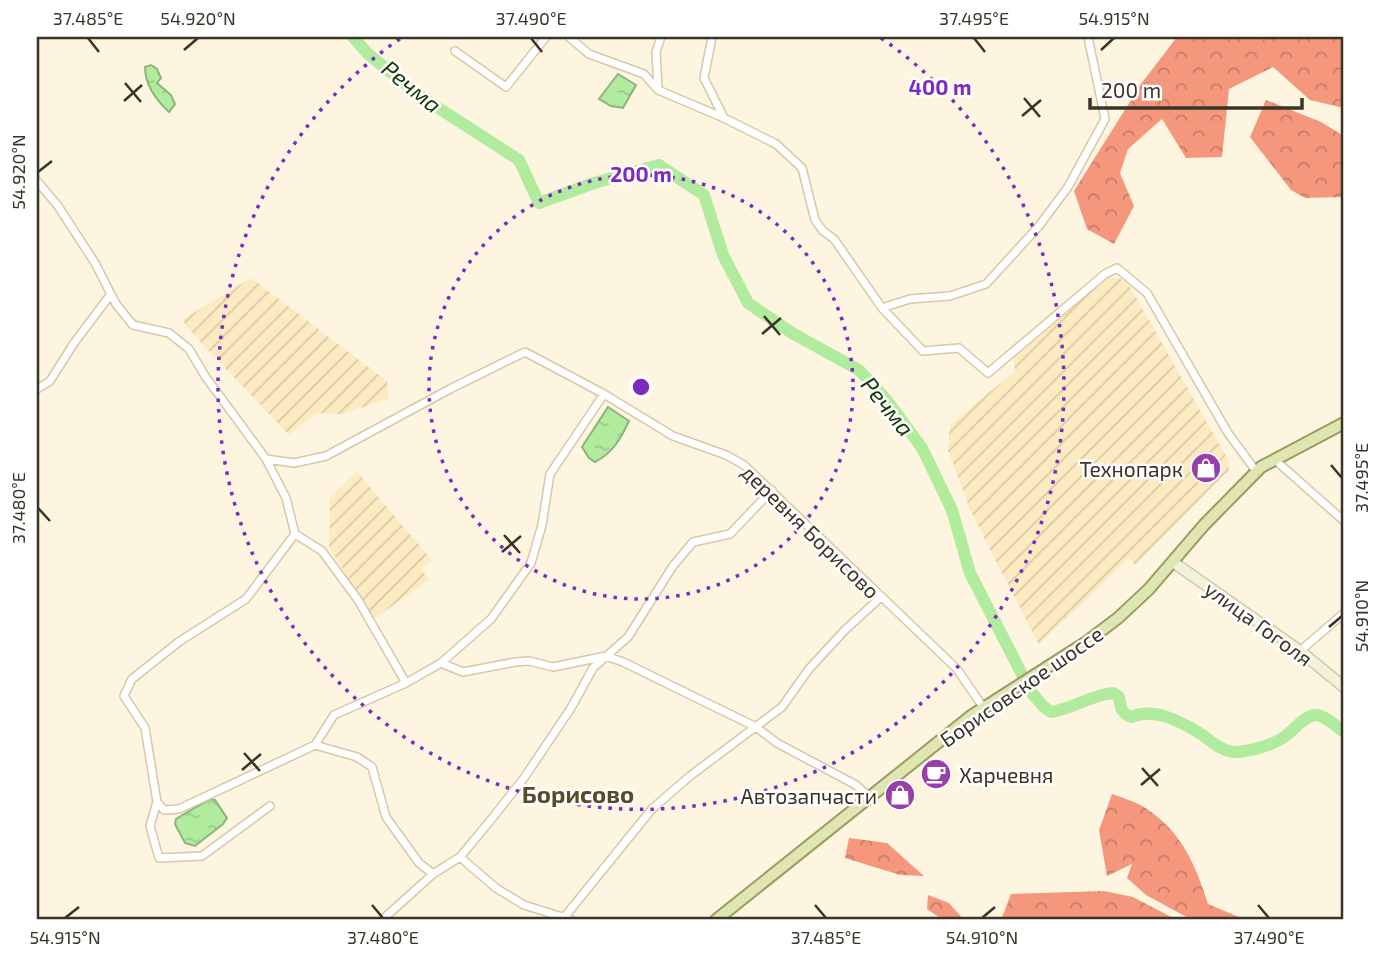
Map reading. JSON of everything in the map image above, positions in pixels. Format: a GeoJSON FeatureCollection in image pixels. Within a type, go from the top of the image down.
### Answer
{"type":"FeatureCollection","features":[{"type":"Feature","properties":{"kind":"main road","name":"Борисовское шоссе"},"geometry":{"type":"LineString","coordinates":[[716,920],[982,707],[1085,643],[1118,618],[1256,471],[1344,423]]}},
{"type":"Feature","properties":{"kind":"street"},"geometry":{"type":"LineString","coordinates":[[455,51],[506,87],[546,37]]}},
{"type":"Feature","properties":{"kind":"street"},"geometry":{"type":"LineString","coordinates":[[569,37],[589,54],[645,74],[658,90],[776,144],[802,168],[815,220],[822,231],[834,239],[882,308],[923,351],[959,348],[988,373],[1105,274],[1117,268],[1147,293],[1228,433],[1256,471]]}},
{"type":"Feature","properties":{"kind":"street"},"geometry":{"type":"LineString","coordinates":[[658,90],[656,52],[661,37]]}},
{"type":"Feature","properties":{"kind":"street"},"geometry":{"type":"LineString","coordinates":[[712,37],[704,78],[724,118]]}},
{"type":"Feature","properties":{"kind":"street"},"geometry":{"type":"LineString","coordinates":[[882,308],[910,299],[950,296],[986,284],[1039,226],[1068,187],[1105,119],[1088,37]]}},
{"type":"Feature","properties":{"kind":"street"},"geometry":{"type":"LineString","coordinates":[[37,181],[58,206],[133,325],[169,333],[189,349],[205,376],[267,459],[286,498],[295,534],[322,551],[358,600],[407,683]]}},
{"type":"Feature","properties":{"kind":"street"},"geometry":{"type":"LineString","coordinates":[[37,389],[50,381],[74,343],[111,294]]}},
{"type":"Feature","properties":{"kind":"street","name":"деревня Борисово"},"geometry":{"type":"LineString","coordinates":[[267,459],[294,463],[326,456],[525,352],[604,394],[673,436],[726,455],[744,465],[957,669],[982,707]]}},
{"type":"Feature","properties":{"kind":"street"},"geometry":{"type":"LineString","coordinates":[[157,802],[164,810],[179,809],[314,745],[334,715],[407,683],[441,663],[491,619],[531,563],[542,525],[550,474],[604,394]]}},
{"type":"Feature","properties":{"kind":"street"},"geometry":{"type":"LineString","coordinates":[[1274,459],[1344,521]]}},
{"type":"Feature","properties":{"kind":"street"},"geometry":{"type":"LineString","coordinates":[[382,920],[433,874],[460,857],[524,778],[571,708],[593,668],[628,637],[673,566],[693,542],[730,534],[772,490]]}},
{"type":"Feature","properties":{"kind":"street"},"geometry":{"type":"LineString","coordinates":[[270,806],[202,856],[159,858],[150,826],[157,802],[145,729],[124,696],[132,679],[180,641],[246,599],[295,534]]}},
{"type":"Feature","properties":{"kind":"street","name":"улица Гоголя"},"geometry":{"type":"LineString","coordinates":[[1173,562],[1300,651],[1344,687]]}},
{"type":"Feature","properties":{"kind":"street"},"geometry":{"type":"LineString","coordinates":[[460,857],[496,888],[524,905],[566,919],[652,809],[690,776],[782,707],[809,669],[845,630],[881,597]]}},
{"type":"Feature","properties":{"kind":"street"},"geometry":{"type":"LineString","coordinates":[[1300,651],[1344,613]]}},
{"type":"Feature","properties":{"kind":"street"},"geometry":{"type":"LineString","coordinates":[[441,663],[463,672],[529,661],[553,667],[606,656],[756,727],[778,743],[856,785],[869,797]]}},
{"type":"Feature","properties":{"kind":"street"},"geometry":{"type":"LineString","coordinates":[[314,745],[357,757],[372,767],[386,817],[419,863],[433,874]]}},
{"type":"Feature","properties":{"kind":"shaded area"},"geometry":{"type":"Polygon","coordinates":[[[1107,277],[1121,279],[1129,285],[1229,461],[1229,470],[1135,565],[1129,558],[1039,645],[970,510],[948,450],[950,425],[1015,371],[1014,355],[1107,277]]]}},
{"type":"Feature","properties":{"kind":"shaded area"},"geometry":{"type":"Polygon","coordinates":[[[251,278],[387,381],[388,399],[342,414],[316,413],[289,435],[182,320],[251,278]]]}},
{"type":"Feature","properties":{"kind":"shaded area"},"geometry":{"type":"Polygon","coordinates":[[[357,472],[432,560],[421,569],[430,579],[374,619],[329,547],[330,497],[357,472]]]}},
{"type":"Feature","properties":{"kind":"green space"},"geometry":{"type":"Polygon","coordinates":[[[1177,37],[1344,37],[1344,108],[1310,100],[1273,67],[1229,89],[1222,157],[1186,158],[1162,119],[1128,149],[1120,173],[1134,206],[1114,244],[1087,229],[1074,191],[1141,84],[1177,37]]]}},
{"type":"Feature","properties":{"kind":"green space"},"geometry":{"type":"Polygon","coordinates":[[[1266,100],[1321,122],[1344,136],[1344,197],[1305,198],[1291,190],[1250,137],[1266,100]]]}},
{"type":"Feature","properties":{"kind":"green space"},"geometry":{"type":"Polygon","coordinates":[[[1112,794],[1147,809],[1179,839],[1198,876],[1208,904],[1246,920],[1192,920],[1146,895],[1127,878],[1132,864],[1107,876],[1099,830],[1112,794]]]}},
{"type":"Feature","properties":{"kind":"green space"},"geometry":{"type":"Polygon","coordinates":[[[849,838],[887,843],[924,876],[900,875],[845,858],[849,838]]]}},
{"type":"Feature","properties":{"kind":"green space"},"geometry":{"type":"Polygon","coordinates":[[[1104,891],[1133,897],[1177,920],[1001,920],[1011,894],[1104,891]]]}},
{"type":"Feature","properties":{"kind":"green space"},"geometry":{"type":"Polygon","coordinates":[[[928,895],[949,903],[964,920],[943,920],[927,909],[928,895]]]}},
{"type":"Feature","properties":{"kind":"water"},"geometry":{"type":"Polygon","coordinates":[[[151,65],[157,69],[161,78],[157,83],[171,95],[175,104],[169,112],[149,86],[145,67],[151,65]]]}},
{"type":"Feature","properties":{"kind":"water"},"geometry":{"type":"Polygon","coordinates":[[[618,74],[636,85],[623,108],[611,106],[599,99],[618,74]]]}},
{"type":"Feature","properties":{"kind":"water"},"geometry":{"type":"Polygon","coordinates":[[[608,407],[629,421],[612,450],[595,462],[582,447],[608,407]]]}},
{"type":"Feature","properties":{"kind":"water"},"geometry":{"type":"Polygon","coordinates":[[[210,799],[215,800],[227,818],[195,846],[185,843],[175,824],[176,819],[210,799]]]}},
{"type":"Feature","properties":{"kind":"waterway","name":"Речма"},"geometry":{"type":"LineString","coordinates":[[353,37],[368,54],[423,98],[519,160],[539,203],[594,183],[659,165],[704,195],[723,255],[748,303],[792,333],[859,370],[886,399],[922,448],[952,510],[970,573],[1031,692],[1051,712],[1113,693],[1119,697],[1122,710],[1131,717],[1149,714],[1176,720],[1220,748],[1234,752],[1276,742],[1303,721],[1316,715],[1324,717],[1344,732]]}},
{"type":"Feature","properties":{"kind":"place","name":"Технопарк"},"geometry":{"type":"Point","coordinates":[1206,468]}},
{"type":"Feature","properties":{"kind":"place","name":"Харчевня"},"geometry":{"type":"Point","coordinates":[936,774]}},
{"type":"Feature","properties":{"kind":"place","name":"Автозапчасти"},"geometry":{"type":"Point","coordinates":[900,795]}},
{"type":"Feature","properties":{"kind":"district","name":"Борисово"},"geometry":{"type":"Point","coordinates":[578,793]}}]}
